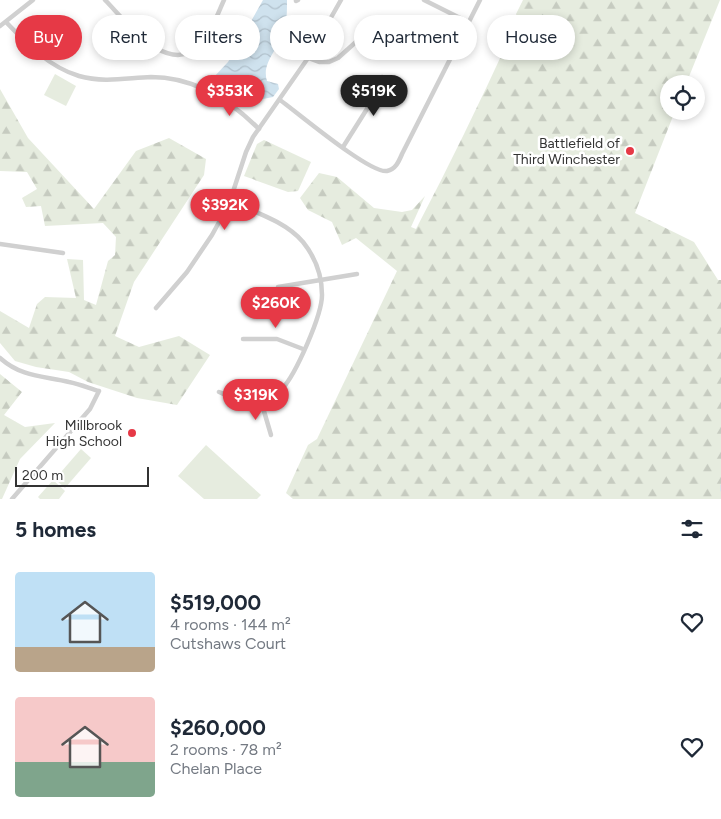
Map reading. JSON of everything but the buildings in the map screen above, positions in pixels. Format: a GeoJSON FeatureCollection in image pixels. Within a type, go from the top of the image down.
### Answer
{"type":"FeatureCollection","features":[{"type":"Feature","properties":{"kind":"street"},"geometry":{"type":"LineString","coordinates":[[0,26],[33,0]]}},
{"type":"Feature","properties":{"kind":"street"},"geometry":{"type":"LineString","coordinates":[[105,0],[151,46],[171,55],[190,52],[201,44],[224,0]]}},
{"type":"Feature","properties":{"kind":"street"},"geometry":{"type":"LineString","coordinates":[[332,15],[341,0]]}},
{"type":"Feature","properties":{"kind":"street"},"geometry":{"type":"LineString","coordinates":[[424,0],[454,15]]}},
{"type":"Feature","properties":{"kind":"street"},"geometry":{"type":"LineString","coordinates":[[472,15],[480,0]]}},
{"type":"Feature","properties":{"kind":"street"},"geometry":{"type":"LineString","coordinates":[[6,22],[44,59],[77,75],[108,81],[168,78],[194,84],[211,92],[242,114],[259,129]]}},
{"type":"Feature","properties":{"kind":"street"},"geometry":{"type":"LineString","coordinates":[[344,53],[354,44]]}},
{"type":"Feature","properties":{"kind":"street"},"geometry":{"type":"LineString","coordinates":[[156,308],[197,258],[230,201],[246,152],[259,129],[307,60]]}},
{"type":"Feature","properties":{"kind":"street"},"geometry":{"type":"LineString","coordinates":[[318,60],[329,62],[334,60]]}},
{"type":"Feature","properties":{"kind":"street"},"geometry":{"type":"LineString","coordinates":[[280,100],[377,170],[386,171],[396,166],[449,60]]}},
{"type":"Feature","properties":{"kind":"street"},"geometry":{"type":"LineString","coordinates":[[343,147],[377,93],[382,76]]}},
{"type":"Feature","properties":{"kind":"street"},"geometry":{"type":"LineString","coordinates":[[219,392],[243,401],[262,401],[272,397],[283,388],[320,311],[322,296],[318,268],[310,253],[295,234],[275,221],[230,201]]}},
{"type":"Feature","properties":{"kind":"street"},"geometry":{"type":"LineString","coordinates":[[0,244],[63,252]]}},
{"type":"Feature","properties":{"kind":"street"},"geometry":{"type":"LineString","coordinates":[[278,287],[356,274]]}},
{"type":"Feature","properties":{"kind":"street"},"geometry":{"type":"LineString","coordinates":[[243,339],[277,339],[303,349]]}},
{"type":"Feature","properties":{"kind":"street"},"geometry":{"type":"LineString","coordinates":[[0,358],[10,367],[29,376],[71,382],[99,391],[90,409],[12,499]]}},
{"type":"Feature","properties":{"kind":"street"},"geometry":{"type":"LineString","coordinates":[[262,401],[271,435]]}},
{"type":"Feature","properties":{"kind":"green space"},"geometry":{"type":"Polygon","coordinates":[[[523,0],[720,0],[690,75],[660,75],[660,120],[671,120],[635,213],[694,242],[718,280],[721,280],[721,499],[293,499],[286,493],[308,445],[317,439],[397,271],[356,238],[342,245],[332,222],[308,210],[300,198],[319,173],[337,177],[374,208],[402,212],[412,210],[425,196],[411,227],[416,229],[499,60],[575,60],[575,15],[516,14],[523,0]]]}},
{"type":"Feature","properties":{"kind":"green space"},"geometry":{"type":"Polygon","coordinates":[[[55,74],[76,86],[66,106],[44,95],[55,74]]]}},
{"type":"Feature","properties":{"kind":"green space"},"geometry":{"type":"Polygon","coordinates":[[[0,89],[28,138],[94,209],[136,151],[169,138],[206,159],[204,175],[134,282],[115,336],[139,347],[179,336],[210,355],[177,405],[137,398],[88,382],[69,372],[36,367],[15,361],[0,343],[0,311],[29,328],[37,304],[45,297],[76,298],[67,259],[83,260],[84,300],[96,305],[108,261],[115,255],[116,237],[103,223],[45,226],[41,206],[26,207],[22,198],[37,189],[27,172],[0,171],[0,89]]]}},
{"type":"Feature","properties":{"kind":"green space"},"geometry":{"type":"Polygon","coordinates":[[[264,140],[311,162],[298,191],[288,192],[244,176],[257,144],[264,140]]]}},
{"type":"Feature","properties":{"kind":"green space"},"geometry":{"type":"Polygon","coordinates":[[[0,374],[22,392],[4,415],[25,427],[55,423],[20,459],[2,499],[0,499],[0,374]]]}},
{"type":"Feature","properties":{"kind":"green space"},"geometry":{"type":"Polygon","coordinates":[[[206,445],[261,495],[257,499],[204,499],[178,476],[206,445]]]}},
{"type":"Feature","properties":{"kind":"green space"},"geometry":{"type":"Polygon","coordinates":[[[81,449],[91,458],[65,488],[55,479],[81,449]]]}},
{"type":"Feature","properties":{"kind":"green space"},"geometry":{"type":"Polygon","coordinates":[[[53,480],[65,491],[59,499],[40,499],[38,497],[53,480]]]}},
{"type":"Feature","properties":{"kind":"water"},"geometry":{"type":"Polygon","coordinates":[[[263,0],[287,0],[286,15],[270,15],[270,59],[266,68],[266,74],[267,81],[278,84],[279,89],[273,97],[242,103],[216,85],[213,78],[229,60],[260,60],[260,15],[255,15],[263,0]]]}},
{"type":"Feature","properties":{"kind":"waterway"},"geometry":{"type":"LineString","coordinates":[[721,485],[721,491]]}},
{"type":"Feature","properties":{"kind":"place","name":"Battlefield of Third Winchester"},"geometry":{"type":"Point","coordinates":[630,151]}},
{"type":"Feature","properties":{"kind":"place","name":"Millbrook High School"},"geometry":{"type":"Point","coordinates":[132,433]}}]}
